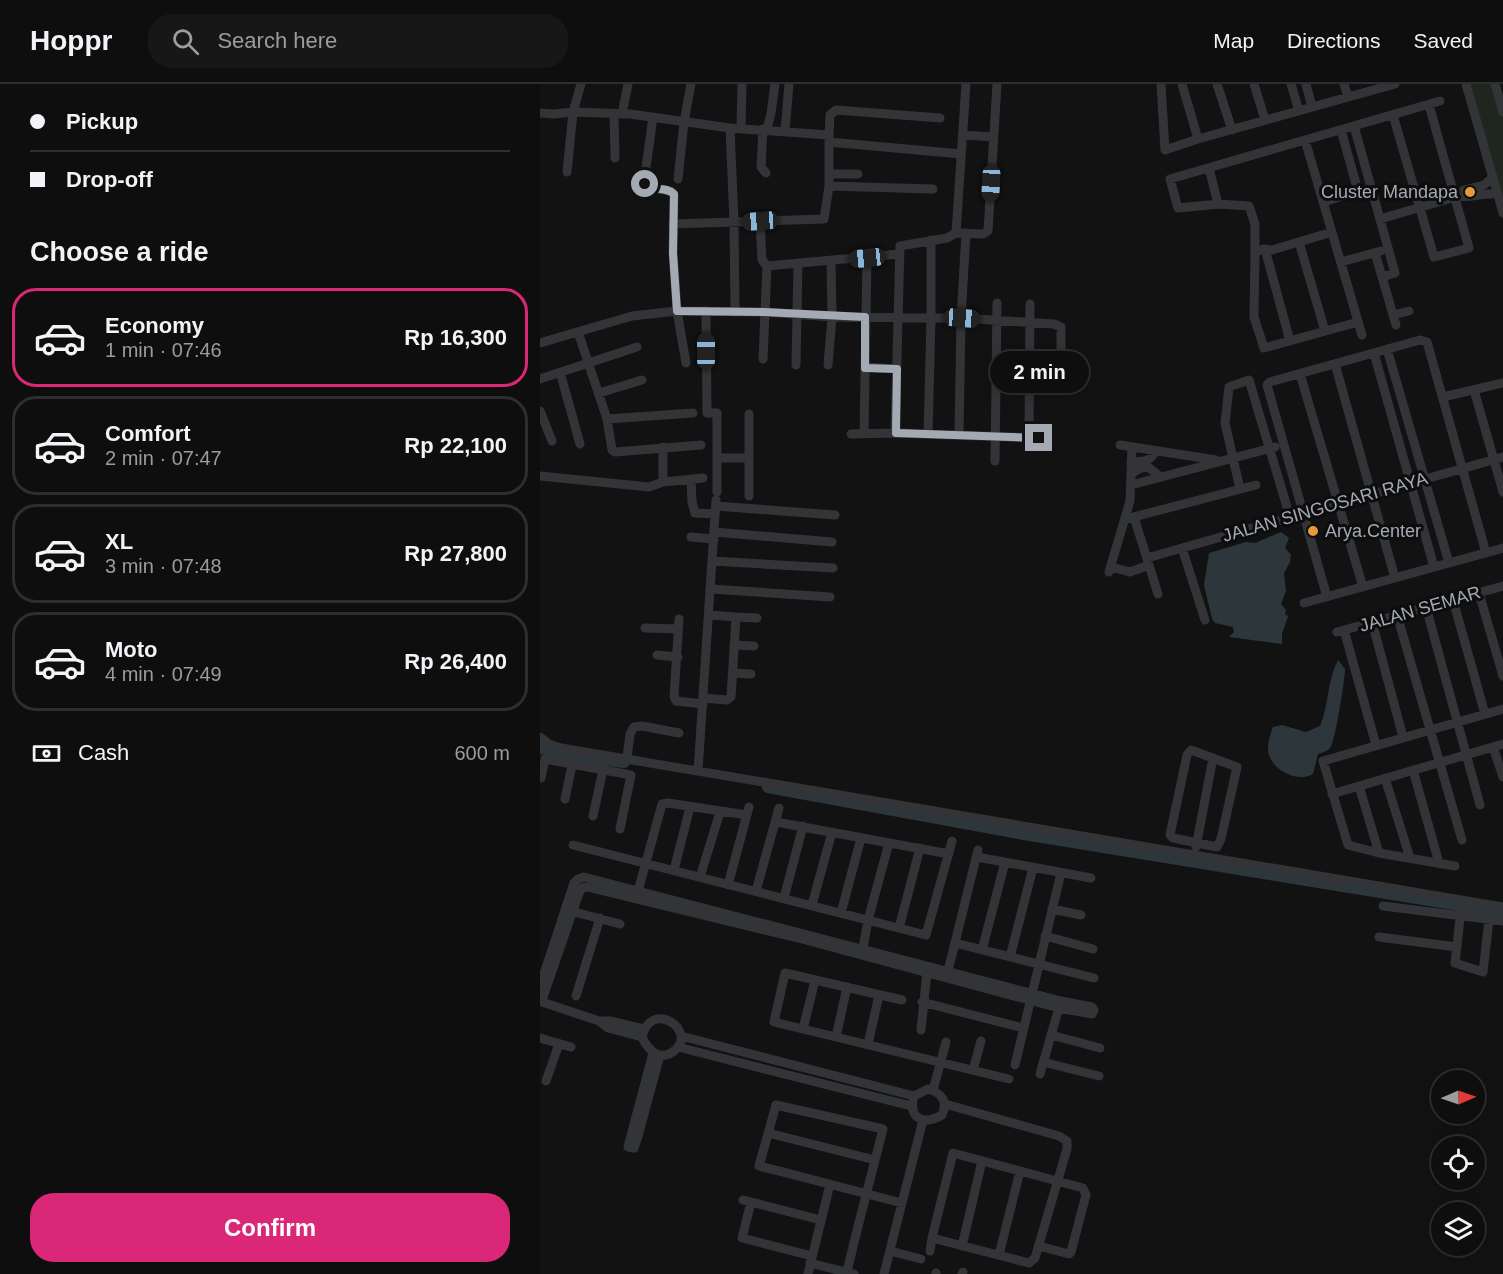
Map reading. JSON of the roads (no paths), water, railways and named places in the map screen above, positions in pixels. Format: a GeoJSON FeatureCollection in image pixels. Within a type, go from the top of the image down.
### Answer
{"type":"FeatureCollection","features":[{"type":"Feature","properties":{"kind":"street"},"geometry":{"type":"LineString","coordinates":[[567,172],[573,112],[581,84]]}},
{"type":"Feature","properties":{"kind":"street"},"geometry":{"type":"LineString","coordinates":[[615,158],[618,114],[628,84]]}},
{"type":"Feature","properties":{"kind":"street"},"geometry":{"type":"LineString","coordinates":[[678,178],[691,84]]}},
{"type":"Feature","properties":{"kind":"street"},"geometry":{"type":"LineString","coordinates":[[741,128],[742,84]]}},
{"type":"Feature","properties":{"kind":"street"},"geometry":{"type":"LineString","coordinates":[[766,173],[761,167],[765,129],[771,113],[775,84]]}},
{"type":"Feature","properties":{"kind":"street"},"geometry":{"type":"LineString","coordinates":[[785,130],[789,84]]}},
{"type":"Feature","properties":{"kind":"street"},"geometry":{"type":"LineString","coordinates":[[956,233],[966,84]]}},
{"type":"Feature","properties":{"kind":"street"},"geometry":{"type":"LineString","coordinates":[[896,433],[901,244],[947,238],[956,233],[983,234],[988,231],[997,84]]}},
{"type":"Feature","properties":{"kind":"street"},"geometry":{"type":"LineString","coordinates":[[1161,84],[1165,150]]}},
{"type":"Feature","properties":{"kind":"street"},"geometry":{"type":"LineString","coordinates":[[1182,84],[1197,139]]}},
{"type":"Feature","properties":{"kind":"street"},"geometry":{"type":"LineString","coordinates":[[1217,84],[1232,130]]}},
{"type":"Feature","properties":{"kind":"street"},"geometry":{"type":"LineString","coordinates":[[1254,84],[1265,120]]}},
{"type":"Feature","properties":{"kind":"street"},"geometry":{"type":"LineString","coordinates":[[1291,84],[1299,111]]}},
{"type":"Feature","properties":{"kind":"street"},"geometry":{"type":"LineString","coordinates":[[1306,84],[1312,107]]}},
{"type":"Feature","properties":{"kind":"street"},"geometry":{"type":"LineString","coordinates":[[1344,84],[1348,97]]}},
{"type":"Feature","properties":{"kind":"street"},"geometry":{"type":"LineString","coordinates":[[1154,153],[1395,84]]}},
{"type":"Feature","properties":{"kind":"street"},"geometry":{"type":"LineString","coordinates":[[1466,84],[1503,213]]}},
{"type":"Feature","properties":{"kind":"street"},"geometry":{"type":"LineString","coordinates":[[1495,84],[1503,112]]}},
{"type":"Feature","properties":{"kind":"street"},"geometry":{"type":"LineString","coordinates":[[1358,322],[1264,348],[1254,317],[1255,224],[1249,206],[1219,204],[1178,208],[1170,179],[1440,101]]}},
{"type":"Feature","properties":{"kind":"street"},"geometry":{"type":"LineString","coordinates":[[1393,115],[1434,257],[1471,247],[1429,105]]}},
{"type":"Feature","properties":{"kind":"street"},"geometry":{"type":"LineString","coordinates":[[673,224],[824,219],[829,186],[830,115],[836,110],[940,118]]}},
{"type":"Feature","properties":{"kind":"street"},"geometry":{"type":"LineString","coordinates":[[540,113],[573,112],[653,117],[730,128],[785,130],[829,138],[961,154]]}},
{"type":"Feature","properties":{"kind":"street"},"geometry":{"type":"LineString","coordinates":[[653,117],[644,182],[649,188],[673,193],[677,311],[686,363]]}},
{"type":"Feature","properties":{"kind":"street"},"geometry":{"type":"LineString","coordinates":[[1354,126],[1395,273],[1382,277]]}},
{"type":"Feature","properties":{"kind":"street"},"geometry":{"type":"LineString","coordinates":[[730,128],[735,312]]}},
{"type":"Feature","properties":{"kind":"street"},"geometry":{"type":"LineString","coordinates":[[1341,130],[1358,192]]}},
{"type":"Feature","properties":{"kind":"street"},"geometry":{"type":"LineString","coordinates":[[963,135],[993,137]]}},
{"type":"Feature","properties":{"kind":"street"},"geometry":{"type":"LineString","coordinates":[[1305,140],[1362,335]]}},
{"type":"Feature","properties":{"kind":"street"},"geometry":{"type":"LineString","coordinates":[[1209,168],[1219,204]]}},
{"type":"Feature","properties":{"kind":"street"},"geometry":{"type":"LineString","coordinates":[[829,174],[858,174]]}},
{"type":"Feature","properties":{"kind":"street"},"geometry":{"type":"LineString","coordinates":[[1380,219],[1457,197],[1465,198],[1485,189],[1493,177]]}},
{"type":"Feature","properties":{"kind":"street"},"geometry":{"type":"LineString","coordinates":[[829,186],[933,189]]}},
{"type":"Feature","properties":{"kind":"street"},"geometry":{"type":"LineString","coordinates":[[1323,202],[1371,188]]}},
{"type":"Feature","properties":{"kind":"street"},"geometry":{"type":"LineString","coordinates":[[1485,189],[1498,194]]}},
{"type":"Feature","properties":{"kind":"street"},"geometry":{"type":"LineString","coordinates":[[760,221],[762,260],[767,266],[763,359]]}},
{"type":"Feature","properties":{"kind":"street"},"geometry":{"type":"LineString","coordinates":[[1255,253],[1332,231]]}},
{"type":"Feature","properties":{"kind":"street"},"geometry":{"type":"LineString","coordinates":[[959,435],[966,233]]}},
{"type":"Feature","properties":{"kind":"street"},"geometry":{"type":"LineString","coordinates":[[928,434],[931,240]]}},
{"type":"Feature","properties":{"kind":"street"},"geometry":{"type":"LineString","coordinates":[[1299,242],[1325,331]]}},
{"type":"Feature","properties":{"kind":"street"},"geometry":{"type":"LineString","coordinates":[[1265,249],[1290,341]]}},
{"type":"Feature","properties":{"kind":"street"},"geometry":{"type":"LineString","coordinates":[[1341,262],[1389,249]]}},
{"type":"Feature","properties":{"kind":"street"},"geometry":{"type":"LineString","coordinates":[[1375,253],[1395,320],[1409,311]]}},
{"type":"Feature","properties":{"kind":"street"},"geometry":{"type":"LineString","coordinates":[[767,266],[899,254]]}},
{"type":"Feature","properties":{"kind":"street"},"geometry":{"type":"LineString","coordinates":[[864,433],[867,258]]}},
{"type":"Feature","properties":{"kind":"street"},"geometry":{"type":"LineString","coordinates":[[828,365],[832,317],[831,261]]}},
{"type":"Feature","properties":{"kind":"street"},"geometry":{"type":"LineString","coordinates":[[796,365],[798,263]]}},
{"type":"Feature","properties":{"kind":"street"},"geometry":{"type":"LineString","coordinates":[[995,460],[997,303]]}},
{"type":"Feature","properties":{"kind":"street"},"geometry":{"type":"LineString","coordinates":[[850,434],[896,433],[1034,438],[1030,304]]}},
{"type":"Feature","properties":{"kind":"street"},"geometry":{"type":"LineString","coordinates":[[540,343],[632,316],[677,311],[764,312],[832,317],[962,318],[1057,325],[1062,328],[1061,376]]}},
{"type":"Feature","properties":{"kind":"street"},"geometry":{"type":"LineString","coordinates":[[698,771],[711,589],[717,458],[717,413],[707,412],[706,311]]}},
{"type":"Feature","properties":{"kind":"street"},"geometry":{"type":"LineString","coordinates":[[578,332],[607,419],[614,452],[701,445]]}},
{"type":"Feature","properties":{"kind":"street"},"geometry":{"type":"LineString","coordinates":[[1327,597],[1267,388],[1270,382],[1420,340],[1426,342],[1486,553]]}},
{"type":"Feature","properties":{"kind":"street"},"geometry":{"type":"LineString","coordinates":[[540,379],[637,347]]}},
{"type":"Feature","properties":{"kind":"street"},"geometry":{"type":"LineString","coordinates":[[1387,350],[1449,563]]}},
{"type":"Feature","properties":{"kind":"street"},"geometry":{"type":"LineString","coordinates":[[1374,353],[1434,567]]}},
{"type":"Feature","properties":{"kind":"street"},"geometry":{"type":"LineString","coordinates":[[1335,364],[1395,578]]}},
{"type":"Feature","properties":{"kind":"street"},"geometry":{"type":"LineString","coordinates":[[865,368],[897,369]]}},
{"type":"Feature","properties":{"kind":"street"},"geometry":{"type":"LineString","coordinates":[[560,372],[580,444]]}},
{"type":"Feature","properties":{"kind":"street"},"geometry":{"type":"LineString","coordinates":[[1300,374],[1364,587]]}},
{"type":"Feature","properties":{"kind":"street"},"geometry":{"type":"LineString","coordinates":[[599,393],[642,380]]}},
{"type":"Feature","properties":{"kind":"street"},"geometry":{"type":"LineString","coordinates":[[1240,489],[1225,423],[1228,391],[1231,385],[1247,380],[1251,382],[1290,517]]}},
{"type":"Feature","properties":{"kind":"street"},"geometry":{"type":"LineString","coordinates":[[1443,398],[1500,383]]}},
{"type":"Feature","properties":{"kind":"street"},"geometry":{"type":"LineString","coordinates":[[1474,390],[1498,458],[1503,492]]}},
{"type":"Feature","properties":{"kind":"street"},"geometry":{"type":"LineString","coordinates":[[540,411],[552,441]]}},
{"type":"Feature","properties":{"kind":"street"},"geometry":{"type":"LineString","coordinates":[[607,419],[693,413]]}},
{"type":"Feature","properties":{"kind":"street"},"geometry":{"type":"LineString","coordinates":[[749,414],[749,496]]}},
{"type":"Feature","properties":{"kind":"street"},"geometry":{"type":"LineString","coordinates":[[1131,485],[1283,444]]}},
{"type":"Feature","properties":{"kind":"street"},"geometry":{"type":"LineString","coordinates":[[1120,445],[1221,461]]}},
{"type":"Feature","properties":{"kind":"street"},"geometry":{"type":"LineString","coordinates":[[663,447],[663,482]]}},
{"type":"Feature","properties":{"kind":"street"},"geometry":{"type":"LineString","coordinates":[[1132,447],[1130,518],[1148,561],[1158,594]]}},
{"type":"Feature","properties":{"kind":"street"},"geometry":{"type":"LineString","coordinates":[[1131,462],[1149,459],[1155,451]]}},
{"type":"Feature","properties":{"kind":"street"},"geometry":{"type":"LineString","coordinates":[[1190,456],[1188,464],[1191,469]]}},
{"type":"Feature","properties":{"kind":"street"},"geometry":{"type":"LineString","coordinates":[[717,458],[749,458]]}},
{"type":"Feature","properties":{"kind":"street","name":"JALAN SINGOSARI RAYA"},"geometry":{"type":"LineString","coordinates":[[1130,518],[1110,569],[1130,572],[1148,561],[1182,548],[1498,458]]}},
{"type":"Feature","properties":{"kind":"street"},"geometry":{"type":"LineString","coordinates":[[1131,474],[1148,467],[1157,474],[1157,478]]}},
{"type":"Feature","properties":{"kind":"street"},"geometry":{"type":"LineString","coordinates":[[540,477],[649,487],[663,482],[703,478]]}},
{"type":"Feature","properties":{"kind":"street"},"geometry":{"type":"LineString","coordinates":[[691,479],[695,513],[716,503],[835,515]]}},
{"type":"Feature","properties":{"kind":"street"},"geometry":{"type":"LineString","coordinates":[[1130,518],[1256,485]]}},
{"type":"Feature","properties":{"kind":"street"},"geometry":{"type":"LineString","coordinates":[[691,537],[714,536],[832,542]]}},
{"type":"Feature","properties":{"kind":"street"},"geometry":{"type":"LineString","coordinates":[[1182,548],[1205,620]]}},
{"type":"Feature","properties":{"kind":"street"},"geometry":{"type":"LineString","coordinates":[[1304,603],[1503,548]]}},
{"type":"Feature","properties":{"kind":"street"},"geometry":{"type":"LineString","coordinates":[[712,561],[832,568]]}},
{"type":"Feature","properties":{"kind":"street","name":"JALAN SEMAR"},"geometry":{"type":"LineString","coordinates":[[1376,745],[1341,631],[1503,586]]}},
{"type":"Feature","properties":{"kind":"street"},"geometry":{"type":"LineString","coordinates":[[711,589],[830,597]]}},
{"type":"Feature","properties":{"kind":"street"},"geometry":{"type":"LineString","coordinates":[[1479,592],[1503,676]]}},
{"type":"Feature","properties":{"kind":"street"},"geometry":{"type":"LineString","coordinates":[[1453,600],[1485,714]]}},
{"type":"Feature","properties":{"kind":"street"},"geometry":{"type":"LineString","coordinates":[[1426,607],[1480,805]]}},
{"type":"Feature","properties":{"kind":"street"},"geometry":{"type":"LineString","coordinates":[[709,615],[757,618]]}},
{"type":"Feature","properties":{"kind":"street"},"geometry":{"type":"LineString","coordinates":[[1397,615],[1462,840]]}},
{"type":"Feature","properties":{"kind":"street"},"geometry":{"type":"LineString","coordinates":[[680,619],[674,696],[676,701],[703,701],[730,699],[736,617]]}},
{"type":"Feature","properties":{"kind":"street"},"geometry":{"type":"LineString","coordinates":[[1371,622],[1403,737]]}},
{"type":"Feature","properties":{"kind":"street"},"geometry":{"type":"LineString","coordinates":[[645,627],[678,629]]}},
{"type":"Feature","properties":{"kind":"street"},"geometry":{"type":"LineString","coordinates":[[734,645],[754,646]]}},
{"type":"Feature","properties":{"kind":"street"},"geometry":{"type":"LineString","coordinates":[[657,655],[678,657]]}},
{"type":"Feature","properties":{"kind":"street"},"geometry":{"type":"LineString","coordinates":[[733,673],[751,674]]}},
{"type":"Feature","properties":{"kind":"street"},"geometry":{"type":"LineString","coordinates":[[1455,866],[1379,853],[1348,845],[1323,763],[1324,759],[1503,709]]}},
{"type":"Feature","properties":{"kind":"street"},"geometry":{"type":"LineString","coordinates":[[627,758],[630,734],[634,727],[642,726],[679,733]]}},
{"type":"Feature","properties":{"kind":"street"},"geometry":{"type":"LineString","coordinates":[[540,737],[549,744],[561,748],[606,756],[1462,903],[1503,907]]}},
{"type":"Feature","properties":{"kind":"street"},"geometry":{"type":"LineString","coordinates":[[1332,794],[1498,745],[1503,777]]}},
{"type":"Feature","properties":{"kind":"street"},"geometry":{"type":"LineString","coordinates":[[1193,750],[1234,765],[1237,769],[1219,845],[1215,847],[1197,843],[1171,837],[1171,827],[1188,752],[1193,750]]}},
{"type":"Feature","properties":{"kind":"street"},"geometry":{"type":"LineString","coordinates":[[593,816],[606,756]]}},
{"type":"Feature","properties":{"kind":"street"},"geometry":{"type":"LineString","coordinates":[[1194,856],[1213,758]]}},
{"type":"Feature","properties":{"kind":"street"},"geometry":{"type":"LineString","coordinates":[[541,778],[544,759],[631,775],[620,829]]}},
{"type":"Feature","properties":{"kind":"street"},"geometry":{"type":"LineString","coordinates":[[565,799],[572,765]]}},
{"type":"Feature","properties":{"kind":"street"},"geometry":{"type":"LineString","coordinates":[[1413,770],[1439,863]]}},
{"type":"Feature","properties":{"kind":"street"},"geometry":{"type":"LineString","coordinates":[[1385,778],[1410,858]]}},
{"type":"Feature","properties":{"kind":"street"},"geometry":{"type":"LineString","coordinates":[[1359,786],[1379,853]]}},
{"type":"Feature","properties":{"kind":"street"},"geometry":{"type":"LineString","coordinates":[[637,895],[661,805],[668,803],[720,812],[748,811],[728,885]]}},
{"type":"Feature","properties":{"kind":"street"},"geometry":{"type":"LineString","coordinates":[[674,870],[690,807]]}},
{"type":"Feature","properties":{"kind":"street"},"geometry":{"type":"LineString","coordinates":[[756,891],[779,808]]}},
{"type":"Feature","properties":{"kind":"street"},"geometry":{"type":"LineString","coordinates":[[700,877],[720,812]]}},
{"type":"Feature","properties":{"kind":"street"},"geometry":{"type":"LineString","coordinates":[[776,822],[949,854]]}},
{"type":"Feature","properties":{"kind":"street"},"geometry":{"type":"LineString","coordinates":[[784,898],[803,826]]}},
{"type":"Feature","properties":{"kind":"street"},"geometry":{"type":"LineString","coordinates":[[812,905],[832,832]]}},
{"type":"Feature","properties":{"kind":"street"},"geometry":{"type":"LineString","coordinates":[[841,913],[861,838]]}},
{"type":"Feature","properties":{"kind":"street"},"geometry":{"type":"LineString","coordinates":[[573,845],[927,934],[952,841]]}},
{"type":"Feature","properties":{"kind":"street"},"geometry":{"type":"LineString","coordinates":[[862,952],[868,920],[890,843]]}},
{"type":"Feature","properties":{"kind":"street"},"geometry":{"type":"LineString","coordinates":[[899,928],[920,848]]}},
{"type":"Feature","properties":{"kind":"street"},"geometry":{"type":"LineString","coordinates":[[947,974],[978,854],[1033,868],[1091,878]]}},
{"type":"Feature","properties":{"kind":"street"},"geometry":{"type":"LineString","coordinates":[[982,950],[1005,862]]}},
{"type":"Feature","properties":{"kind":"street"},"geometry":{"type":"LineString","coordinates":[[1010,957],[1033,868]]}},
{"type":"Feature","properties":{"kind":"street"},"geometry":{"type":"LineString","coordinates":[[1015,1065],[1061,873]]}},
{"type":"Feature","properties":{"kind":"street"},"geometry":{"type":"LineString","coordinates":[[540,986],[578,886],[637,895],[1060,1004],[1040,1074]]}},
{"type":"Feature","properties":{"kind":"street"},"geometry":{"type":"LineString","coordinates":[[1462,903],[1455,963],[1483,972],[1489,920]]}},
{"type":"Feature","properties":{"kind":"street"},"geometry":{"type":"LineString","coordinates":[[1383,906],[1503,921]]}},
{"type":"Feature","properties":{"kind":"street"},"geometry":{"type":"LineString","coordinates":[[1052,909],[1081,915]]}},
{"type":"Feature","properties":{"kind":"street"},"geometry":{"type":"LineString","coordinates":[[569,911],[620,924]]}},
{"type":"Feature","properties":{"kind":"street"},"geometry":{"type":"LineString","coordinates":[[569,911],[541,1001],[643,1033]]}},
{"type":"Feature","properties":{"kind":"street"},"geometry":{"type":"LineString","coordinates":[[576,996],[600,918]]}},
{"type":"Feature","properties":{"kind":"street"},"geometry":{"type":"LineString","coordinates":[[1045,936],[1093,949]]}},
{"type":"Feature","properties":{"kind":"street"},"geometry":{"type":"LineString","coordinates":[[1379,938],[1457,947]]}},
{"type":"Feature","properties":{"kind":"street"},"geometry":{"type":"LineString","coordinates":[[955,944],[1094,978]]}},
{"type":"Feature","properties":{"kind":"street"},"geometry":{"type":"LineString","coordinates":[[862,952],[927,972],[947,974]]}},
{"type":"Feature","properties":{"kind":"street"},"geometry":{"type":"LineString","coordinates":[[921,1030],[922,1002],[927,972]]}},
{"type":"Feature","properties":{"kind":"street"},"geometry":{"type":"LineString","coordinates":[[902,1000],[785,973],[774,1022],[1010,1079]]}},
{"type":"Feature","properties":{"kind":"street"},"geometry":{"type":"LineString","coordinates":[[803,1029],[815,980]]}},
{"type":"Feature","properties":{"kind":"street"},"geometry":{"type":"LineString","coordinates":[[836,1037],[847,987]]}},
{"type":"Feature","properties":{"kind":"street"},"geometry":{"type":"LineString","coordinates":[[868,1044],[879,995]]}},
{"type":"Feature","properties":{"kind":"street"},"geometry":{"type":"LineString","coordinates":[[922,1002],[1023,1028]]}},
{"type":"Feature","properties":{"kind":"street"},"geometry":{"type":"LineString","coordinates":[[661,1018],[676,1025],[681,1036],[678,1047],[669,1054],[657,1054],[646,1047],[643,1033],[652,1021],[661,1018]]}},
{"type":"Feature","properties":{"kind":"street"},"geometry":{"type":"LineString","coordinates":[[1051,1035],[1100,1048]]}},
{"type":"Feature","properties":{"kind":"street"},"geometry":{"type":"LineString","coordinates":[[681,1036],[914,1096],[928,1089],[937,1091],[944,1099],[942,1115],[933,1120],[923,1120],[914,1113],[911,1106],[914,1096]]}},
{"type":"Feature","properties":{"kind":"street"},"geometry":{"type":"LineString","coordinates":[[540,1038],[571,1047]]}},
{"type":"Feature","properties":{"kind":"street"},"geometry":{"type":"LineString","coordinates":[[973,1070],[981,1041]]}},
{"type":"Feature","properties":{"kind":"street"},"geometry":{"type":"LineString","coordinates":[[933,1090],[946,1042]]}},
{"type":"Feature","properties":{"kind":"street"},"geometry":{"type":"LineString","coordinates":[[546,1081],[559,1044]]}},
{"type":"Feature","properties":{"kind":"street"},"geometry":{"type":"LineString","coordinates":[[678,1047],[911,1106]]}},
{"type":"Feature","properties":{"kind":"street"},"geometry":{"type":"LineString","coordinates":[[657,1054],[638,1136],[634,1148],[631,1149],[628,1147],[657,1054]]}},
{"type":"Feature","properties":{"kind":"street"},"geometry":{"type":"LineString","coordinates":[[1043,1062],[1099,1076]]}},
{"type":"Feature","properties":{"kind":"street"},"geometry":{"type":"LineString","coordinates":[[932,1238],[1029,1263],[1035,1258],[1039,1246],[1067,1149],[1067,1140],[1063,1137],[945,1104]]}},
{"type":"Feature","properties":{"kind":"street"},"geometry":{"type":"LineString","coordinates":[[821,1220],[747,1201],[742,1238],[851,1273],[866,1193],[883,1129],[776,1105],[759,1166],[866,1193],[902,1203]]}},
{"type":"Feature","properties":{"kind":"street"},"geometry":{"type":"LineString","coordinates":[[884,1274],[923,1120]]}},
{"type":"Feature","properties":{"kind":"street"},"geometry":{"type":"LineString","coordinates":[[768,1133],[875,1160]]}},
{"type":"Feature","properties":{"kind":"street"},"geometry":{"type":"LineString","coordinates":[[930,1251],[953,1153],[1083,1188],[1086,1195],[1069,1254],[1039,1246]]}},
{"type":"Feature","properties":{"kind":"street"},"geometry":{"type":"LineString","coordinates":[[962,1246],[982,1161]]}},
{"type":"Feature","properties":{"kind":"street"},"geometry":{"type":"LineString","coordinates":[[999,1255],[1020,1171]]}},
{"type":"Feature","properties":{"kind":"street"},"geometry":{"type":"LineString","coordinates":[[808,1274],[830,1184]]}},
{"type":"Feature","properties":{"kind":"street"},"geometry":{"type":"LineString","coordinates":[[890,1251],[921,1259]]}},
{"type":"Feature","properties":{"kind":"waterway"},"geometry":{"type":"LineString","coordinates":[[540,747],[576,756],[624,762]]}},
{"type":"Feature","properties":{"kind":"waterway"},"geometry":{"type":"LineString","coordinates":[[768,787],[1024,834],[1503,912]]}},
{"type":"Feature","properties":{"kind":"place","name":"Cluster Mandapa"},"geometry":{"type":"Point","coordinates":[1470,192]}},
{"type":"Feature","properties":{"kind":"place","name":"Arya.Center"},"geometry":{"type":"Point","coordinates":[1313,531]}}]}
